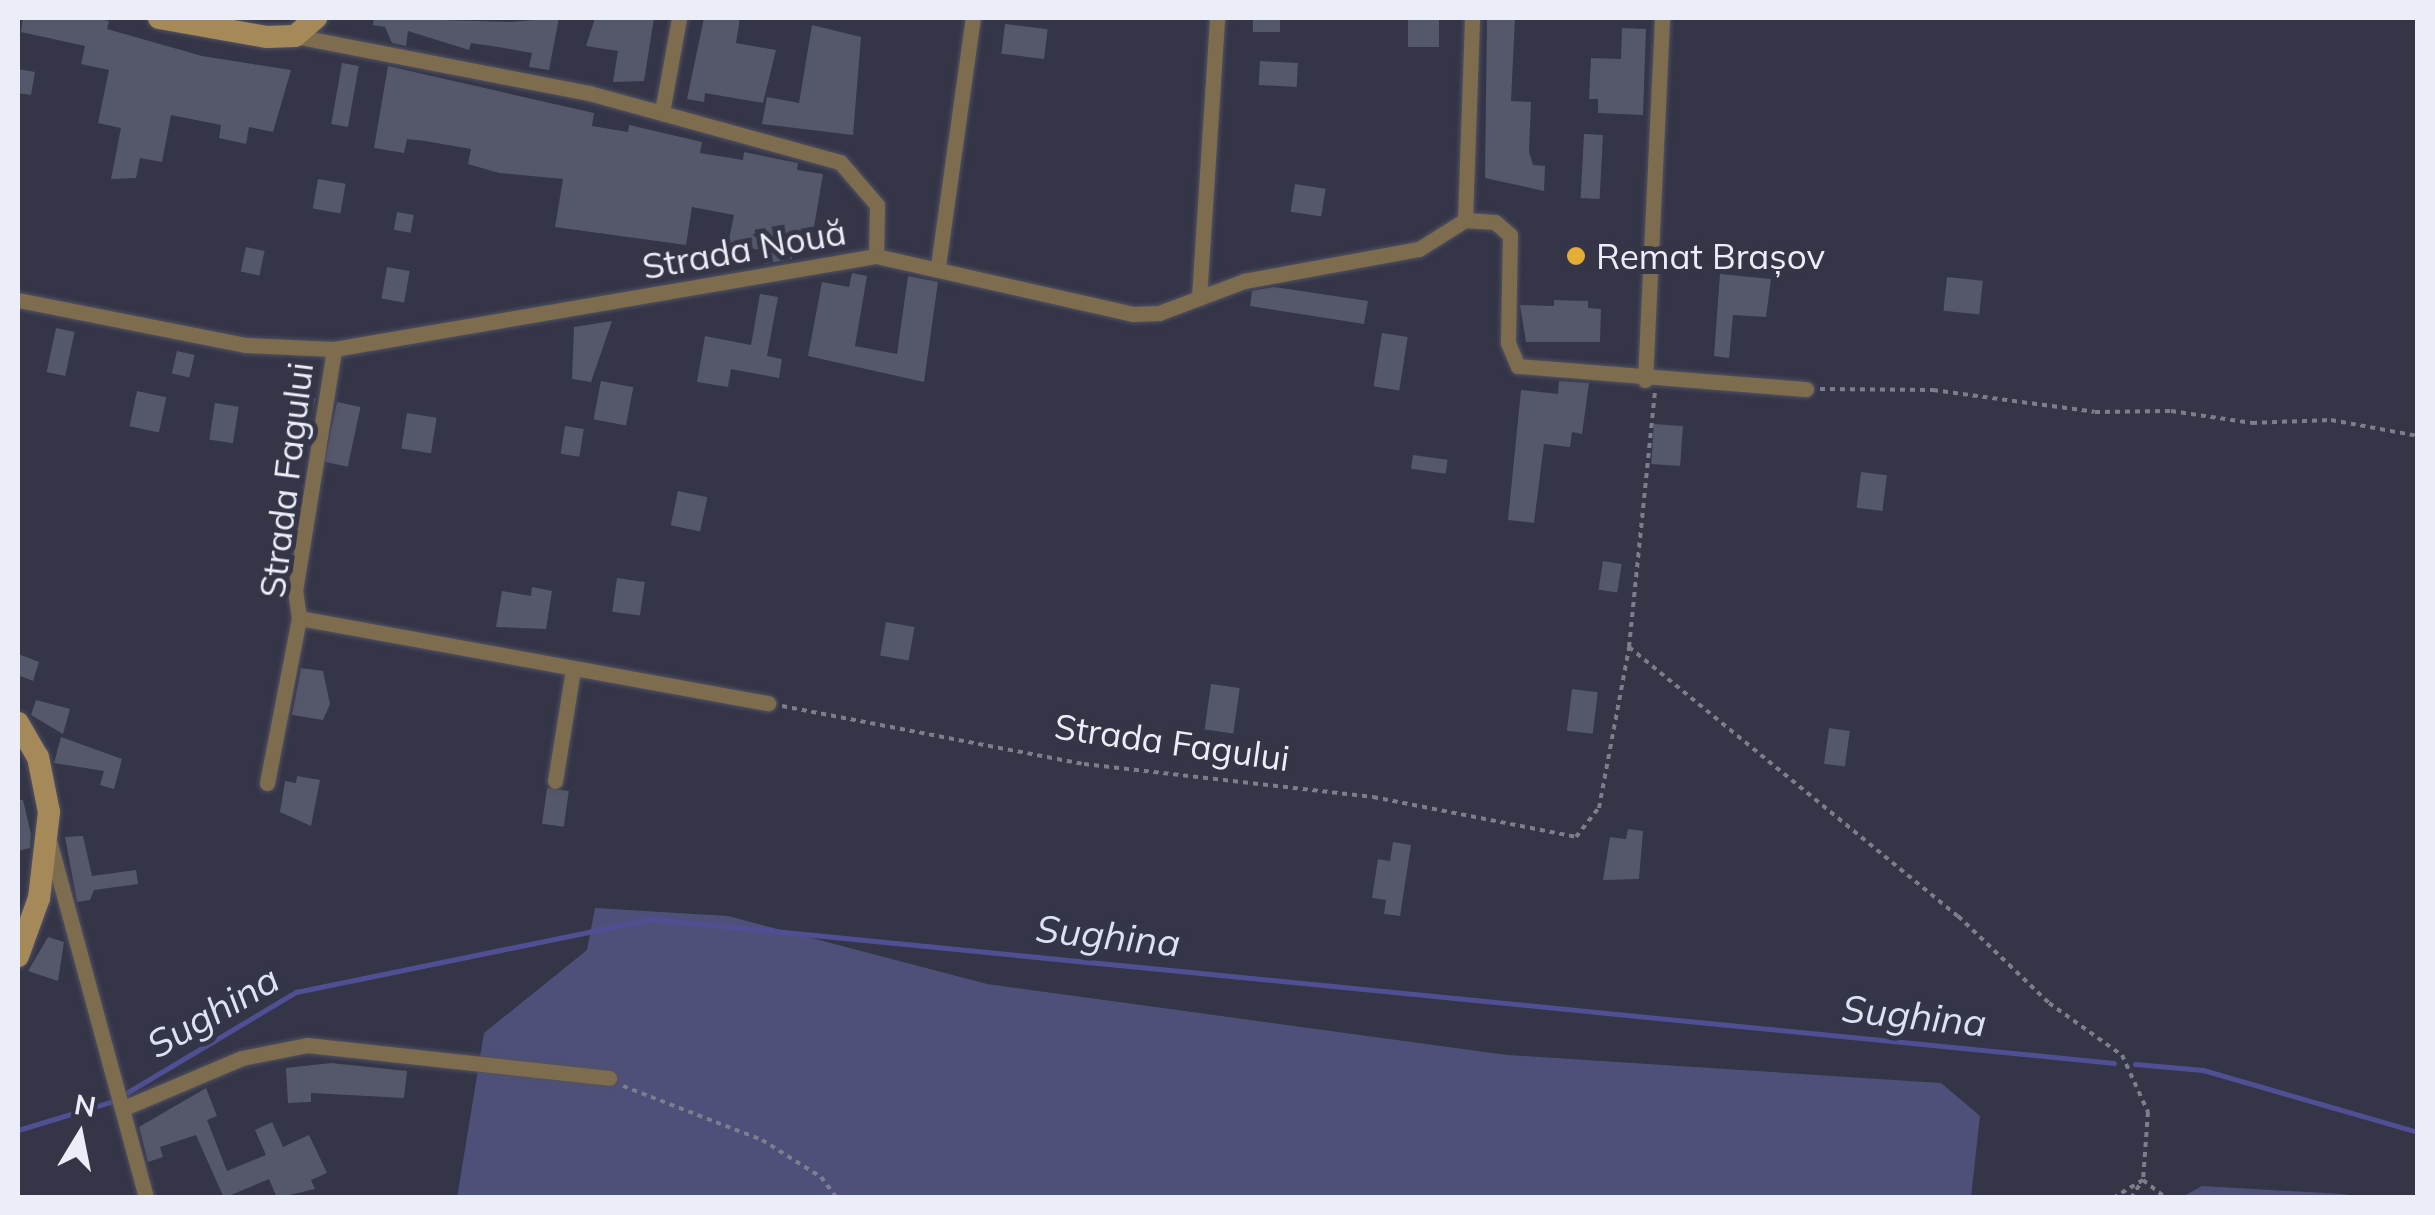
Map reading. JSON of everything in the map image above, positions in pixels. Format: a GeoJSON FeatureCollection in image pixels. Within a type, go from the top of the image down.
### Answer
{"type":"FeatureCollection","features":[{"type":"Feature","properties":{"kind":"main road"},"geometry":{"type":"LineString","coordinates":[[159,18],[239,34],[294,36],[316,18]]}},
{"type":"Feature","properties":{"kind":"main road"},"geometry":{"type":"LineString","coordinates":[[18,723],[46,783],[48,840],[18,956]]}},
{"type":"Feature","properties":{"kind":"street"},"geometry":{"type":"LineString","coordinates":[[662,112],[679,18]]}},
{"type":"Feature","properties":{"kind":"street"},"geometry":{"type":"LineString","coordinates":[[938,266],[973,18]]}},
{"type":"Feature","properties":{"kind":"street"},"geometry":{"type":"LineString","coordinates":[[1199,298],[1217,18]]}},
{"type":"Feature","properties":{"kind":"street"},"geometry":{"type":"LineString","coordinates":[[1472,18],[1466,220],[1495,222],[1510,235],[1508,342],[1518,366],[1650,381],[1806,389]]}},
{"type":"Feature","properties":{"kind":"street"},"geometry":{"type":"LineString","coordinates":[[1650,381],[1662,18]]}},
{"type":"Feature","properties":{"kind":"street"},"geometry":{"type":"LineString","coordinates":[[294,36],[662,112],[820,155],[855,173],[878,205],[876,256]]}},
{"type":"Feature","properties":{"kind":"street","name":"Strada Nouă"},"geometry":{"type":"LineString","coordinates":[[18,300],[245,345],[334,349],[876,256],[938,266],[1133,314],[1199,298],[1244,281],[1419,249],[1466,220]]}},
{"type":"Feature","properties":{"kind":"street","name":"Strada Fagului"},"geometry":{"type":"LineString","coordinates":[[267,782],[298,618],[296,591],[334,349]]}},
{"type":"Feature","properties":{"kind":"street","name":"Strada Fagului"},"geometry":{"type":"LineString","coordinates":[[298,618],[768,703]]}},
{"type":"Feature","properties":{"kind":"street"},"geometry":{"type":"LineString","coordinates":[[555,781],[573,670]]}},
{"type":"Feature","properties":{"kind":"street"},"geometry":{"type":"LineString","coordinates":[[48,840],[146,1198]]}},
{"type":"Feature","properties":{"kind":"street"},"geometry":{"type":"LineString","coordinates":[[124,1108],[242,1058],[306,1045],[609,1078]]}},
{"type":"Feature","properties":{"kind":"path","name":"Strada Fagului"},"geometry":{"type":"LineString","coordinates":[[768,703],[1084,764],[1373,797],[1576,838],[1599,808],[1629,647],[1650,381]]}},
{"type":"Feature","properties":{"kind":"path"},"geometry":{"type":"LineString","coordinates":[[1806,389],[1933,390],[2095,412],[2171,411],[2239,422],[2331,420],[2418,436]]}},
{"type":"Feature","properties":{"kind":"path"},"geometry":{"type":"LineString","coordinates":[[1629,647],[1958,916],[2049,1003],[2122,1055],[2148,1112],[2143,1180],[2131,1198]]}},
{"type":"Feature","properties":{"kind":"path"},"geometry":{"type":"LineString","coordinates":[[609,1078],[657,1104],[762,1140],[821,1176],[837,1198]]}},
{"type":"Feature","properties":{"kind":"path"},"geometry":{"type":"LineString","coordinates":[[2113,1198],[2143,1180]]}},
{"type":"Feature","properties":{"kind":"path"},"geometry":{"type":"LineString","coordinates":[[2143,1180],[2166,1198]]}},
{"type":"Feature","properties":{"kind":"shaded area"},"geometry":{"type":"Polygon","coordinates":[[[595,908],[728,916],[987,984],[1507,1055],[1941,1083],[1980,1116],[1971,1197],[457,1198],[484,1033],[587,950],[595,908]]]}},
{"type":"Feature","properties":{"kind":"shaded area"},"geometry":{"type":"Polygon","coordinates":[[[2202,1186],[2343,1194],[2361,1197],[2182,1197],[2202,1186]]]}},
{"type":"Feature","properties":{"kind":"building"},"geometry":{"type":"Polygon","coordinates":[[[23,18],[109,21],[107,29],[202,56],[291,70],[273,132],[249,127],[246,144],[219,138],[221,125],[171,115],[162,162],[140,158],[136,178],[111,179],[121,128],[98,123],[109,70],[81,64],[85,46],[21,32],[23,18]]]}},
{"type":"Feature","properties":{"kind":"building"},"geometry":{"type":"Polygon","coordinates":[[[374,18],[510,22],[559,18],[549,70],[529,67],[532,53],[471,43],[469,50],[408,31],[406,46],[392,43],[385,27],[373,25],[374,18]]]}},
{"type":"Feature","properties":{"kind":"building"},"geometry":{"type":"Polygon","coordinates":[[[595,18],[654,18],[644,81],[613,82],[618,51],[586,46],[595,18]]]}},
{"type":"Feature","properties":{"kind":"building"},"geometry":{"type":"Polygon","coordinates":[[[704,18],[740,18],[736,43],[776,50],[763,103],[705,93],[704,102],[687,99],[704,18]]]}},
{"type":"Feature","properties":{"kind":"building"},"geometry":{"type":"Polygon","coordinates":[[[1253,18],[1280,18],[1280,32],[1253,32],[1253,18]]]}},
{"type":"Feature","properties":{"kind":"building"},"geometry":{"type":"Polygon","coordinates":[[[1408,18],[1439,18],[1439,47],[1408,47],[1408,18]]]}},
{"type":"Feature","properties":{"kind":"building"},"geometry":{"type":"Polygon","coordinates":[[[1487,18],[1515,18],[1511,101],[1531,102],[1529,152],[1533,165],[1545,166],[1544,191],[1485,178],[1487,18]]]}},
{"type":"Feature","properties":{"kind":"building"},"geometry":{"type":"Polygon","coordinates":[[[1005,24],[1048,29],[1044,59],[1001,54],[1005,24]]]}},
{"type":"Feature","properties":{"kind":"building"},"geometry":{"type":"Polygon","coordinates":[[[812,25],[861,37],[853,135],[762,124],[767,97],[799,103],[812,25]]]}},
{"type":"Feature","properties":{"kind":"building"},"geometry":{"type":"Polygon","coordinates":[[[1622,28],[1646,29],[1643,115],[1598,113],[1598,99],[1589,99],[1591,58],[1621,59],[1622,28]]]}},
{"type":"Feature","properties":{"kind":"building"},"geometry":{"type":"Polygon","coordinates":[[[1260,61],[1298,63],[1297,87],[1259,85],[1260,61]]]}},
{"type":"Feature","properties":{"kind":"building"},"geometry":{"type":"Polygon","coordinates":[[[342,63],[359,66],[348,127],[331,124],[342,63]]]}},
{"type":"Feature","properties":{"kind":"building"},"geometry":{"type":"Polygon","coordinates":[[[388,66],[594,113],[592,126],[628,132],[629,125],[702,142],[700,153],[743,160],[744,152],[798,163],[797,170],[823,174],[814,227],[832,230],[829,244],[795,241],[792,259],[764,264],[766,251],[728,244],[734,215],[692,207],[686,245],[555,227],[563,179],[499,173],[468,164],[471,149],[425,141],[407,139],[404,153],[374,148],[388,66]]]}},
{"type":"Feature","properties":{"kind":"building"},"geometry":{"type":"Polygon","coordinates":[[[18,69],[35,72],[31,95],[18,93],[18,69]]]}},
{"type":"Feature","properties":{"kind":"building"},"geometry":{"type":"Polygon","coordinates":[[[1584,134],[1603,135],[1600,199],[1581,198],[1584,134]]]}},
{"type":"Feature","properties":{"kind":"building"},"geometry":{"type":"Polygon","coordinates":[[[318,179],[346,184],[340,213],[313,209],[318,179]]]}},
{"type":"Feature","properties":{"kind":"building"},"geometry":{"type":"Polygon","coordinates":[[[1295,184],[1326,189],[1321,217],[1291,212],[1295,184]]]}},
{"type":"Feature","properties":{"kind":"building"},"geometry":{"type":"Polygon","coordinates":[[[397,212],[414,215],[411,233],[394,230],[397,212]]]}},
{"type":"Feature","properties":{"kind":"building"},"geometry":{"type":"Polygon","coordinates":[[[246,247],[265,251],[259,275],[241,271],[246,247]]]}},
{"type":"Feature","properties":{"kind":"building"},"geometry":{"type":"Polygon","coordinates":[[[387,267],[410,271],[404,303],[381,299],[387,267]]]}},
{"type":"Feature","properties":{"kind":"building"},"geometry":{"type":"Polygon","coordinates":[[[852,273],[867,276],[855,346],[897,354],[908,276],[938,282],[924,382],[808,356],[822,282],[849,287],[852,273]]]}},
{"type":"Feature","properties":{"kind":"building"},"geometry":{"type":"Polygon","coordinates":[[[1720,274],[1771,279],[1766,317],[1733,315],[1729,358],[1714,356],[1720,274]]]}},
{"type":"Feature","properties":{"kind":"building"},"geometry":{"type":"Polygon","coordinates":[[[1947,277],[1983,281],[1979,315],[1943,311],[1947,277]]]}},
{"type":"Feature","properties":{"kind":"building"},"geometry":{"type":"Polygon","coordinates":[[[1274,287],[1368,301],[1364,324],[1250,306],[1252,291],[1274,287]]]}},
{"type":"Feature","properties":{"kind":"building"},"geometry":{"type":"Polygon","coordinates":[[[760,294],[778,297],[767,356],[782,359],[779,378],[731,369],[728,387],[697,382],[705,336],[751,345],[760,294]]]}},
{"type":"Feature","properties":{"kind":"building"},"geometry":{"type":"Polygon","coordinates":[[[1554,300],[1588,301],[1588,308],[1601,309],[1600,342],[1526,342],[1520,305],[1554,306],[1554,300]]]}},
{"type":"Feature","properties":{"kind":"building"},"geometry":{"type":"Polygon","coordinates":[[[612,321],[591,382],[572,379],[574,327],[612,321]]]}},
{"type":"Feature","properties":{"kind":"building"},"geometry":{"type":"Polygon","coordinates":[[[56,328],[75,332],[65,376],[47,372],[56,328]]]}},
{"type":"Feature","properties":{"kind":"building"},"geometry":{"type":"Polygon","coordinates":[[[1382,333],[1408,337],[1399,390],[1374,386],[1382,333]]]}},
{"type":"Feature","properties":{"kind":"building"},"geometry":{"type":"Polygon","coordinates":[[[177,351],[195,355],[189,377],[172,373],[177,351]]]}},
{"type":"Feature","properties":{"kind":"building"},"geometry":{"type":"Polygon","coordinates":[[[601,381],[633,387],[626,426],[594,419],[601,381]]]}},
{"type":"Feature","properties":{"kind":"building"},"geometry":{"type":"Polygon","coordinates":[[[1559,381],[1589,383],[1582,434],[1572,432],[1570,447],[1544,444],[1534,523],[1508,520],[1521,390],[1558,394],[1559,381]]]}},
{"type":"Feature","properties":{"kind":"building"},"geometry":{"type":"Polygon","coordinates":[[[137,391],[166,397],[159,432],[130,426],[137,391]]]}},
{"type":"Feature","properties":{"kind":"building"},"geometry":{"type":"Polygon","coordinates":[[[293,393],[315,398],[308,428],[286,423],[293,393]]]}},
{"type":"Feature","properties":{"kind":"building"},"geometry":{"type":"Polygon","coordinates":[[[337,402],[360,407],[348,467],[324,462],[337,402]]]}},
{"type":"Feature","properties":{"kind":"building"},"geometry":{"type":"Polygon","coordinates":[[[215,403],[239,407],[233,443],[209,440],[215,403]]]}},
{"type":"Feature","properties":{"kind":"building"},"geometry":{"type":"Polygon","coordinates":[[[407,413],[437,418],[431,453],[401,449],[407,413]]]}},
{"type":"Feature","properties":{"kind":"building"},"geometry":{"type":"Polygon","coordinates":[[[1654,424],[1683,426],[1680,466],[1651,464],[1654,424]]]}},
{"type":"Feature","properties":{"kind":"building"},"geometry":{"type":"Polygon","coordinates":[[[565,426],[584,429],[579,457],[561,454],[565,426]]]}},
{"type":"Feature","properties":{"kind":"building"},"geometry":{"type":"Polygon","coordinates":[[[1413,455],[1448,460],[1446,474],[1411,469],[1413,455]]]}},
{"type":"Feature","properties":{"kind":"building"},"geometry":{"type":"Polygon","coordinates":[[[1861,472],[1887,475],[1882,511],[1857,508],[1861,472]]]}},
{"type":"Feature","properties":{"kind":"building"},"geometry":{"type":"Polygon","coordinates":[[[678,491],[707,497],[700,531],[671,525],[678,491]]]}},
{"type":"Feature","properties":{"kind":"building"},"geometry":{"type":"Polygon","coordinates":[[[1603,561],[1622,564],[1617,593],[1598,590],[1603,561]]]}},
{"type":"Feature","properties":{"kind":"building"},"geometry":{"type":"Polygon","coordinates":[[[617,578],[645,582],[640,616],[612,612],[617,578]]]}},
{"type":"Feature","properties":{"kind":"building"},"geometry":{"type":"Polygon","coordinates":[[[532,587],[552,591],[546,629],[496,627],[502,591],[531,596],[532,587]]]}},
{"type":"Feature","properties":{"kind":"building"},"geometry":{"type":"Polygon","coordinates":[[[886,622],[915,627],[909,661],[880,655],[886,622]]]}},
{"type":"Feature","properties":{"kind":"building"},"geometry":{"type":"Polygon","coordinates":[[[18,654],[39,662],[33,681],[18,675],[18,654]]]}},
{"type":"Feature","properties":{"kind":"building"},"geometry":{"type":"Polygon","coordinates":[[[301,668],[323,671],[330,704],[323,720],[292,715],[301,668]]]}},
{"type":"Feature","properties":{"kind":"building"},"geometry":{"type":"Polygon","coordinates":[[[1211,684],[1240,688],[1233,734],[1205,730],[1211,684]]]}},
{"type":"Feature","properties":{"kind":"building"},"geometry":{"type":"Polygon","coordinates":[[[1572,689],[1598,692],[1593,734],[1567,731],[1572,689]]]}},
{"type":"Feature","properties":{"kind":"building"},"geometry":{"type":"Polygon","coordinates":[[[36,700],[70,709],[63,734],[31,715],[36,700]]]}},
{"type":"Feature","properties":{"kind":"building"},"geometry":{"type":"Polygon","coordinates":[[[1829,728],[1850,731],[1845,767],[1824,764],[1829,728]]]}},
{"type":"Feature","properties":{"kind":"building"},"geometry":{"type":"Polygon","coordinates":[[[61,737],[122,759],[114,789],[100,785],[104,771],[54,763],[61,737]]]}},
{"type":"Feature","properties":{"kind":"building"},"geometry":{"type":"Polygon","coordinates":[[[297,776],[320,780],[311,826],[280,812],[285,781],[296,783],[297,776]]]}},
{"type":"Feature","properties":{"kind":"building"},"geometry":{"type":"Polygon","coordinates":[[[547,788],[569,791],[564,827],[542,824],[547,788]]]}},
{"type":"Feature","properties":{"kind":"building"},"geometry":{"type":"Polygon","coordinates":[[[18,800],[23,800],[31,834],[30,848],[18,851],[18,800]]]}},
{"type":"Feature","properties":{"kind":"building"},"geometry":{"type":"Polygon","coordinates":[[[1628,829],[1643,831],[1639,879],[1603,880],[1610,837],[1626,839],[1628,829]]]}},
{"type":"Feature","properties":{"kind":"building"},"geometry":{"type":"Polygon","coordinates":[[[83,836],[92,876],[136,870],[138,884],[94,890],[90,900],[77,902],[65,837],[83,836]]]}},
{"type":"Feature","properties":{"kind":"building"},"geometry":{"type":"Polygon","coordinates":[[[1393,842],[1411,845],[1400,916],[1384,914],[1386,900],[1372,898],[1378,859],[1390,861],[1393,842]]]}},
{"type":"Feature","properties":{"kind":"building"},"geometry":{"type":"Polygon","coordinates":[[[48,937],[64,942],[58,981],[28,971],[48,937]]]}},
{"type":"Feature","properties":{"kind":"building"},"geometry":{"type":"Polygon","coordinates":[[[331,1063],[407,1071],[404,1098],[311,1093],[311,1102],[288,1103],[286,1068],[331,1063]]]}},
{"type":"Feature","properties":{"kind":"building"},"geometry":{"type":"Polygon","coordinates":[[[206,1088],[217,1116],[207,1120],[227,1171],[266,1155],[255,1130],[272,1122],[283,1147],[309,1135],[327,1173],[311,1180],[315,1189],[277,1198],[269,1179],[224,1198],[196,1135],[160,1147],[163,1157],[148,1162],[139,1127],[206,1088]]]}},
{"type":"Feature","properties":{"kind":"waterway","name":"Sughina"},"geometry":{"type":"LineString","coordinates":[[128,1092],[296,992],[651,919],[2114,1063]]}},
{"type":"Feature","properties":{"kind":"waterway","name":"Sughina"},"geometry":{"type":"LineString","coordinates":[[2135,1064],[2203,1070],[2418,1132]]}},
{"type":"Feature","properties":{"kind":"waterway","name":"Sughina"},"geometry":{"type":"LineString","coordinates":[[18,1130],[111,1102]]}},
{"type":"Feature","properties":{"kind":"place","name":"Remat Brașov"},"geometry":{"type":"Point","coordinates":[1576,256]}}]}
